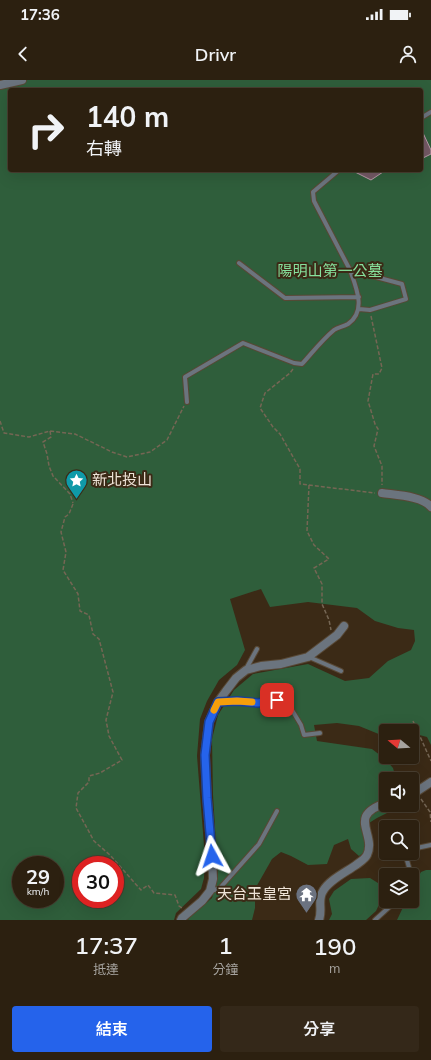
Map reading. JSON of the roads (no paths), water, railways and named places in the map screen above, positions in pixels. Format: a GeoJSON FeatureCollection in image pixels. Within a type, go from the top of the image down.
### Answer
{"type":"FeatureCollection","features":[{"type":"Feature","properties":{"kind":"street"},"geometry":{"type":"LineString","coordinates":[[0,85],[22,80]]}},
{"type":"Feature","properties":{"kind":"street"},"geometry":{"type":"LineString","coordinates":[[382,493],[414,497],[429,504],[431,507]]}},
{"type":"Feature","properties":{"kind":"street"},"geometry":{"type":"LineString","coordinates":[[181,920],[190,910],[202,901],[210,891],[213,879],[205,755],[209,722],[218,702],[233,683],[246,670],[261,666],[281,664],[308,657],[337,635],[344,626]]}},
{"type":"Feature","properties":{"kind":"street"},"geometry":{"type":"LineString","coordinates":[[419,790],[431,782]]}},
{"type":"Feature","properties":{"kind":"street"},"geometry":{"type":"LineString","coordinates":[[319,920],[321,915],[320,897],[323,890],[328,884],[367,856],[370,846],[365,827],[367,813],[379,805]]}},
{"type":"Feature","properties":{"kind":"lane"},"geometry":{"type":"LineString","coordinates":[[187,402],[185,377],[243,343],[302,364],[335,329],[347,324],[353,318],[359,308],[358,297],[350,270],[314,201],[313,192],[336,172]]}},
{"type":"Feature","properties":{"kind":"lane"},"geometry":{"type":"LineString","coordinates":[[239,263],[285,298],[358,297]]}},
{"type":"Feature","properties":{"kind":"lane"},"geometry":{"type":"LineString","coordinates":[[350,270],[402,284],[406,299],[370,310],[359,308]]}},
{"type":"Feature","properties":{"kind":"lane"},"geometry":{"type":"LineString","coordinates":[[246,670],[257,649]]}},
{"type":"Feature","properties":{"kind":"lane"},"geometry":{"type":"LineString","coordinates":[[308,657],[341,671]]}},
{"type":"Feature","properties":{"kind":"lane"},"geometry":{"type":"LineString","coordinates":[[218,702],[237,701],[258,703],[277,700],[292,710],[301,725],[304,735],[320,733]]}},
{"type":"Feature","properties":{"kind":"lane"},"geometry":{"type":"LineString","coordinates":[[210,891],[220,888],[259,844],[277,811]]}},
{"type":"Feature","properties":{"kind":"lane"},"geometry":{"type":"LineString","coordinates":[[419,848],[431,845]]}},
{"type":"Feature","properties":{"kind":"lane"},"geometry":{"type":"LineString","coordinates":[[375,920],[388,908]]}},
{"type":"Feature","properties":{"kind":"place","name":"新北投山"},"geometry":{"type":"Point","coordinates":[76,500]}},
{"type":"Feature","properties":{"kind":"place","name":"天台玉皇宮"},"geometry":{"type":"Point","coordinates":[307,914]}},
{"type":"Feature","properties":{"kind":"park label","name":"陽明山第一公墓"},"geometry":{"type":"Point","coordinates":[330,271]}}]}
